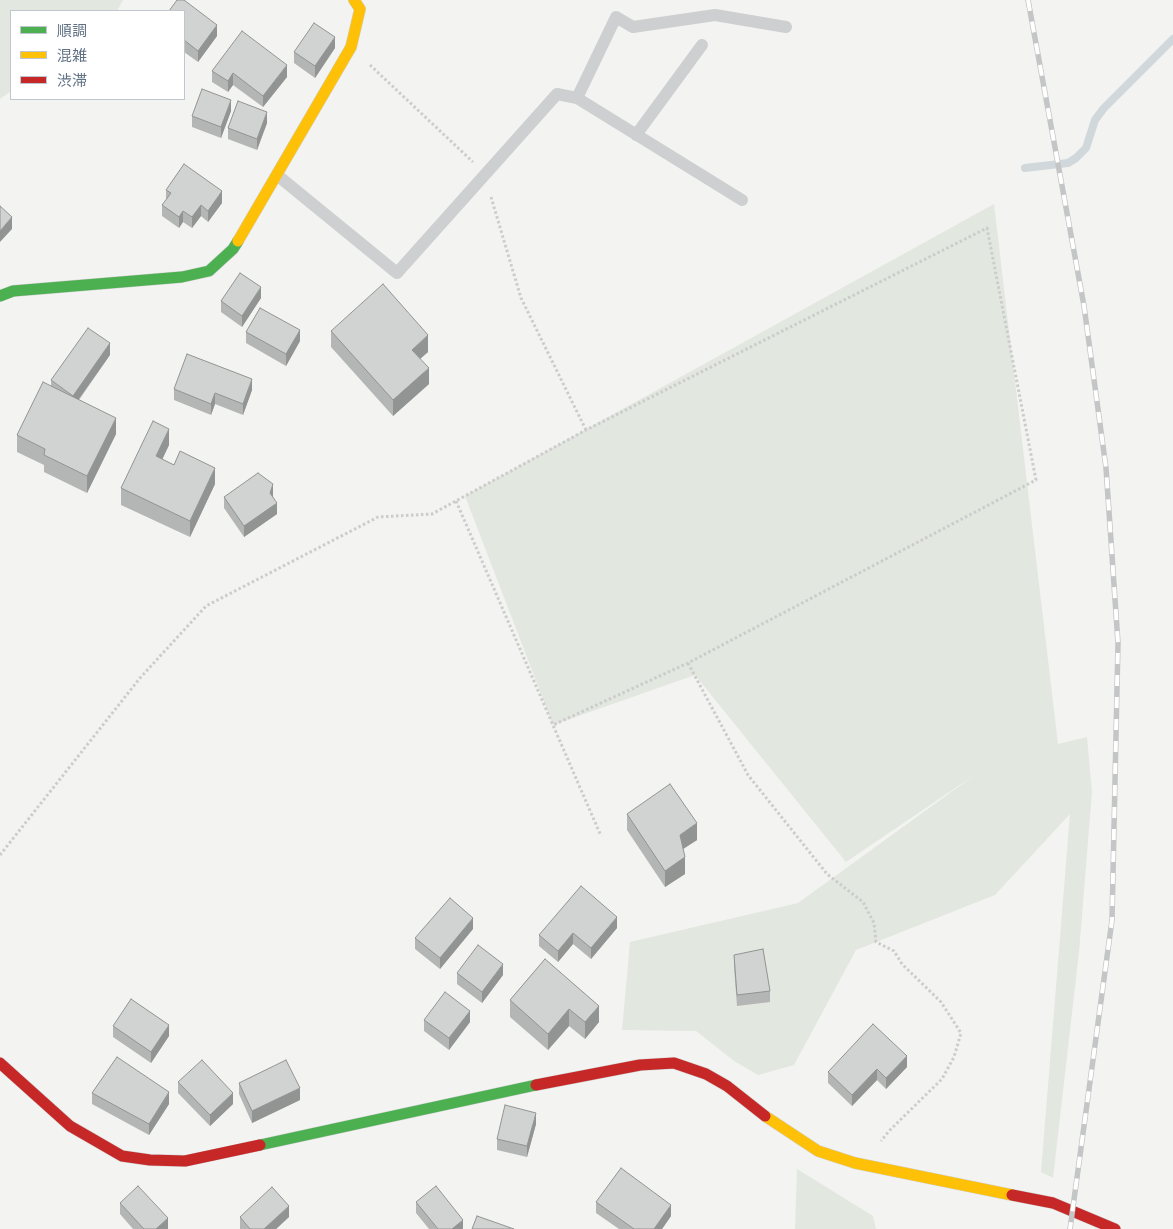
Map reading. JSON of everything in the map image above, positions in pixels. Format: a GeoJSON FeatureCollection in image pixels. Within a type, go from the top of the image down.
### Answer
{"type":"FeatureCollection","features":[{"type":"Feature","properties":{"kind":"street"},"geometry":{"type":"LineString","coordinates":[[0,296],[12,291],[182,277],[209,271],[233,248],[351,48],[360,9],[354,0]]}},
{"type":"Feature","properties":{"kind":"street"},"geometry":{"type":"LineString","coordinates":[[0,1064],[70,1126],[122,1156],[150,1160],[185,1161],[571,1078],[640,1065],[674,1064],[706,1074],[727,1086],[782,1129],[818,1151],[855,1163],[1053,1203],[1112,1228]]}},
{"type":"Feature","properties":{"kind":"lane"},"geometry":{"type":"LineString","coordinates":[[577,98],[616,17],[633,27],[715,15],[786,27]]}},
{"type":"Feature","properties":{"kind":"lane"},"geometry":{"type":"LineString","coordinates":[[636,135],[702,45]]}},
{"type":"Feature","properties":{"kind":"lane"},"geometry":{"type":"LineString","coordinates":[[277,175],[397,274],[557,94],[577,98],[742,200]]}},
{"type":"Feature","properties":{"kind":"path"},"geometry":{"type":"LineString","coordinates":[[351,48],[477,166]]}},
{"type":"Feature","properties":{"kind":"path"},"geometry":{"type":"LineString","coordinates":[[489,190],[521,298],[586,430]]}},
{"type":"Feature","properties":{"kind":"path"},"geometry":{"type":"LineString","coordinates":[[0,855],[140,678],[206,606],[378,517],[432,514],[586,430],[987,228],[1036,480],[688,663],[553,725]]}},
{"type":"Feature","properties":{"kind":"path"},"geometry":{"type":"LineString","coordinates":[[456,501],[601,836]]}},
{"type":"Feature","properties":{"kind":"path"},"geometry":{"type":"LineString","coordinates":[[688,663],[748,775],[827,874],[862,902],[874,923],[876,942],[894,952],[902,964],[941,1002],[961,1033],[954,1057],[942,1079],[889,1130],[881,1142]]}},
{"type":"Feature","properties":{"kind":"shaded area"},"geometry":{"type":"Polygon","coordinates":[[[0,0],[123,0],[118,10],[10,10],[10,92],[0,99],[0,0]]]}},
{"type":"Feature","properties":{"kind":"shaded area"},"geometry":{"type":"Polygon","coordinates":[[[994,204],[1058,744],[1087,737],[1092,792],[1079,952],[1053,1178],[1041,1172],[1070,814],[995,895],[856,950],[794,1065],[758,1075],[734,1061],[696,1031],[622,1030],[630,942],[798,903],[976,774],[846,862],[695,675],[553,725],[465,496],[994,204]]]}},
{"type":"Feature","properties":{"kind":"shaded area"},"geometry":{"type":"Polygon","coordinates":[[[797,1169],[873,1216],[876,1229],[795,1229],[797,1169]]]}},
{"type":"Feature","properties":{"kind":"building"},"geometry":{"type":"Polygon","coordinates":[[[177,0],[184,0],[217,25],[198,51],[185,41],[185,10],[170,10],[177,0]]]}},
{"type":"Feature","properties":{"kind":"building"},"geometry":{"type":"Polygon","coordinates":[[[314,23],[335,37],[315,66],[294,52],[314,23]]]}},
{"type":"Feature","properties":{"kind":"building"},"geometry":{"type":"Polygon","coordinates":[[[242,31],[287,65],[263,96],[233,73],[228,81],[212,71],[242,31]]]}},
{"type":"Feature","properties":{"kind":"building"},"geometry":{"type":"Polygon","coordinates":[[[202,89],[231,100],[221,127],[192,116],[202,89]]]}},
{"type":"Feature","properties":{"kind":"building"},"geometry":{"type":"Polygon","coordinates":[[[238,101],[267,112],[257,139],[228,128],[238,101]]]}},
{"type":"Feature","properties":{"kind":"building"},"geometry":{"type":"Polygon","coordinates":[[[184,164],[222,191],[208,211],[201,205],[192,217],[183,211],[179,217],[162,205],[171,193],[166,190],[184,164]]]}},
{"type":"Feature","properties":{"kind":"building"},"geometry":{"type":"Polygon","coordinates":[[[0,206],[12,217],[0,231],[0,206]]]}},
{"type":"Feature","properties":{"kind":"building"},"geometry":{"type":"Polygon","coordinates":[[[240,273],[261,287],[242,316],[221,301],[240,273]]]}},
{"type":"Feature","properties":{"kind":"building"},"geometry":{"type":"Polygon","coordinates":[[[383,284],[428,335],[412,350],[429,368],[393,400],[331,331],[383,284]]]}},
{"type":"Feature","properties":{"kind":"building"},"geometry":{"type":"Polygon","coordinates":[[[260,308],[300,330],[286,354],[246,332],[260,308]]]}},
{"type":"Feature","properties":{"kind":"building"},"geometry":{"type":"Polygon","coordinates":[[[88,328],[110,343],[73,396],[51,380],[88,328]]]}},
{"type":"Feature","properties":{"kind":"building"},"geometry":{"type":"Polygon","coordinates":[[[187,354],[252,379],[243,404],[215,393],[211,404],[174,389],[187,354]]]}},
{"type":"Feature","properties":{"kind":"building"},"geometry":{"type":"Polygon","coordinates":[[[43,382],[116,418],[87,476],[44,455],[45,449],[17,435],[43,382]]]}},
{"type":"Feature","properties":{"kind":"building"},"geometry":{"type":"Polygon","coordinates":[[[153,421],[169,429],[156,456],[174,465],[180,451],[215,468],[190,521],[121,488],[153,421]]]}},
{"type":"Feature","properties":{"kind":"building"},"geometry":{"type":"Polygon","coordinates":[[[258,473],[273,484],[270,493],[277,503],[244,526],[224,497],[258,473]]]}},
{"type":"Feature","properties":{"kind":"building"},"geometry":{"type":"Polygon","coordinates":[[[670,784],[697,823],[680,835],[685,857],[665,871],[627,814],[670,784]]]}},
{"type":"Feature","properties":{"kind":"building"},"geometry":{"type":"Polygon","coordinates":[[[581,886],[617,917],[591,948],[573,933],[558,951],[539,935],[581,886]]]}},
{"type":"Feature","properties":{"kind":"building"},"geometry":{"type":"Polygon","coordinates":[[[450,898],[473,918],[440,958],[415,938],[450,898]]]}},
{"type":"Feature","properties":{"kind":"building"},"geometry":{"type":"Polygon","coordinates":[[[478,945],[503,964],[482,992],[457,973],[478,945]]]}},
{"type":"Feature","properties":{"kind":"building"},"geometry":{"type":"Polygon","coordinates":[[[763,949],[770,991],[737,995],[734,955],[763,949]]]}},
{"type":"Feature","properties":{"kind":"building"},"geometry":{"type":"Polygon","coordinates":[[[545,959],[599,1006],[585,1022],[569,1009],[548,1034],[510,1000],[545,959]]]}},
{"type":"Feature","properties":{"kind":"building"},"geometry":{"type":"Polygon","coordinates":[[[445,992],[470,1011],[449,1038],[424,1020],[445,992]]]}},
{"type":"Feature","properties":{"kind":"building"},"geometry":{"type":"Polygon","coordinates":[[[131,999],[169,1025],[151,1052],[113,1026],[131,999]]]}},
{"type":"Feature","properties":{"kind":"building"},"geometry":{"type":"Polygon","coordinates":[[[873,1024],[907,1056],[886,1078],[877,1069],[852,1095],[828,1072],[873,1024]]]}},
{"type":"Feature","properties":{"kind":"building"},"geometry":{"type":"Polygon","coordinates":[[[117,1057],[169,1092],[149,1124],[92,1093],[117,1057]]]}},
{"type":"Feature","properties":{"kind":"building"},"geometry":{"type":"Polygon","coordinates":[[[202,1060],[233,1093],[210,1115],[178,1082],[202,1060]]]}},
{"type":"Feature","properties":{"kind":"building"},"geometry":{"type":"Polygon","coordinates":[[[286,1060],[300,1088],[252,1111],[239,1083],[286,1060]]]}},
{"type":"Feature","properties":{"kind":"building"},"geometry":{"type":"Polygon","coordinates":[[[505,1105],[536,1113],[527,1146],[497,1139],[505,1105]]]}},
{"type":"Feature","properties":{"kind":"building"},"geometry":{"type":"Polygon","coordinates":[[[621,1168],[671,1205],[654,1229],[634,1229],[596,1202],[621,1168]]]}},
{"type":"Feature","properties":{"kind":"building"},"geometry":{"type":"Polygon","coordinates":[[[138,1186],[168,1218],[156,1229],[144,1229],[120,1203],[138,1186]]]}},
{"type":"Feature","properties":{"kind":"building"},"geometry":{"type":"Polygon","coordinates":[[[436,1186],[463,1220],[452,1229],[438,1229],[416,1202],[436,1186]]]}},
{"type":"Feature","properties":{"kind":"building"},"geometry":{"type":"Polygon","coordinates":[[[272,1187],[289,1206],[264,1229],[250,1229],[240,1217],[272,1187]]]}},
{"type":"Feature","properties":{"kind":"building"},"geometry":{"type":"Polygon","coordinates":[[[477,1216],[514,1229],[472,1229],[477,1216]]]}},
{"type":"Feature","properties":{"kind":"waterway"},"geometry":{"type":"LineString","coordinates":[[1025,168],[1068,163],[1076,158],[1086,148],[1095,120],[1104,108],[1173,39]]}},
{"type":"Feature","properties":{"kind":"railway"},"geometry":{"type":"LineString","coordinates":[[1028,0],[1084,306],[1106,468],[1118,643],[1112,920],[1070,1229]]}},
{"type":"Feature","properties":{"kind":"traffic: fast"},"geometry":{"type":"LineString","coordinates":[[0,296],[13,291],[182,277],[209,271],[233,249],[238,241]]}},
{"type":"Feature","properties":{"kind":"traffic: fast"},"geometry":{"type":"LineString","coordinates":[[260,1145],[536,1085]]}},
{"type":"Feature","properties":{"kind":"traffic: slow"},"geometry":{"type":"LineString","coordinates":[[238,241],[351,47],[360,9],[354,0]]}},
{"type":"Feature","properties":{"kind":"traffic: slow"},"geometry":{"type":"LineString","coordinates":[[765,1116],[818,1151],[855,1163],[1012,1195]]}},
{"type":"Feature","properties":{"kind":"traffic: jam"},"geometry":{"type":"LineString","coordinates":[[0,1063],[70,1126],[122,1156],[150,1160],[185,1161],[260,1145]]}},
{"type":"Feature","properties":{"kind":"traffic: jam"},"geometry":{"type":"LineString","coordinates":[[536,1085],[640,1065],[674,1063],[706,1074],[727,1086],[765,1116]]}},
{"type":"Feature","properties":{"kind":"traffic: jam"},"geometry":{"type":"LineString","coordinates":[[1012,1195],[1053,1203],[1115,1229]]}}]}
